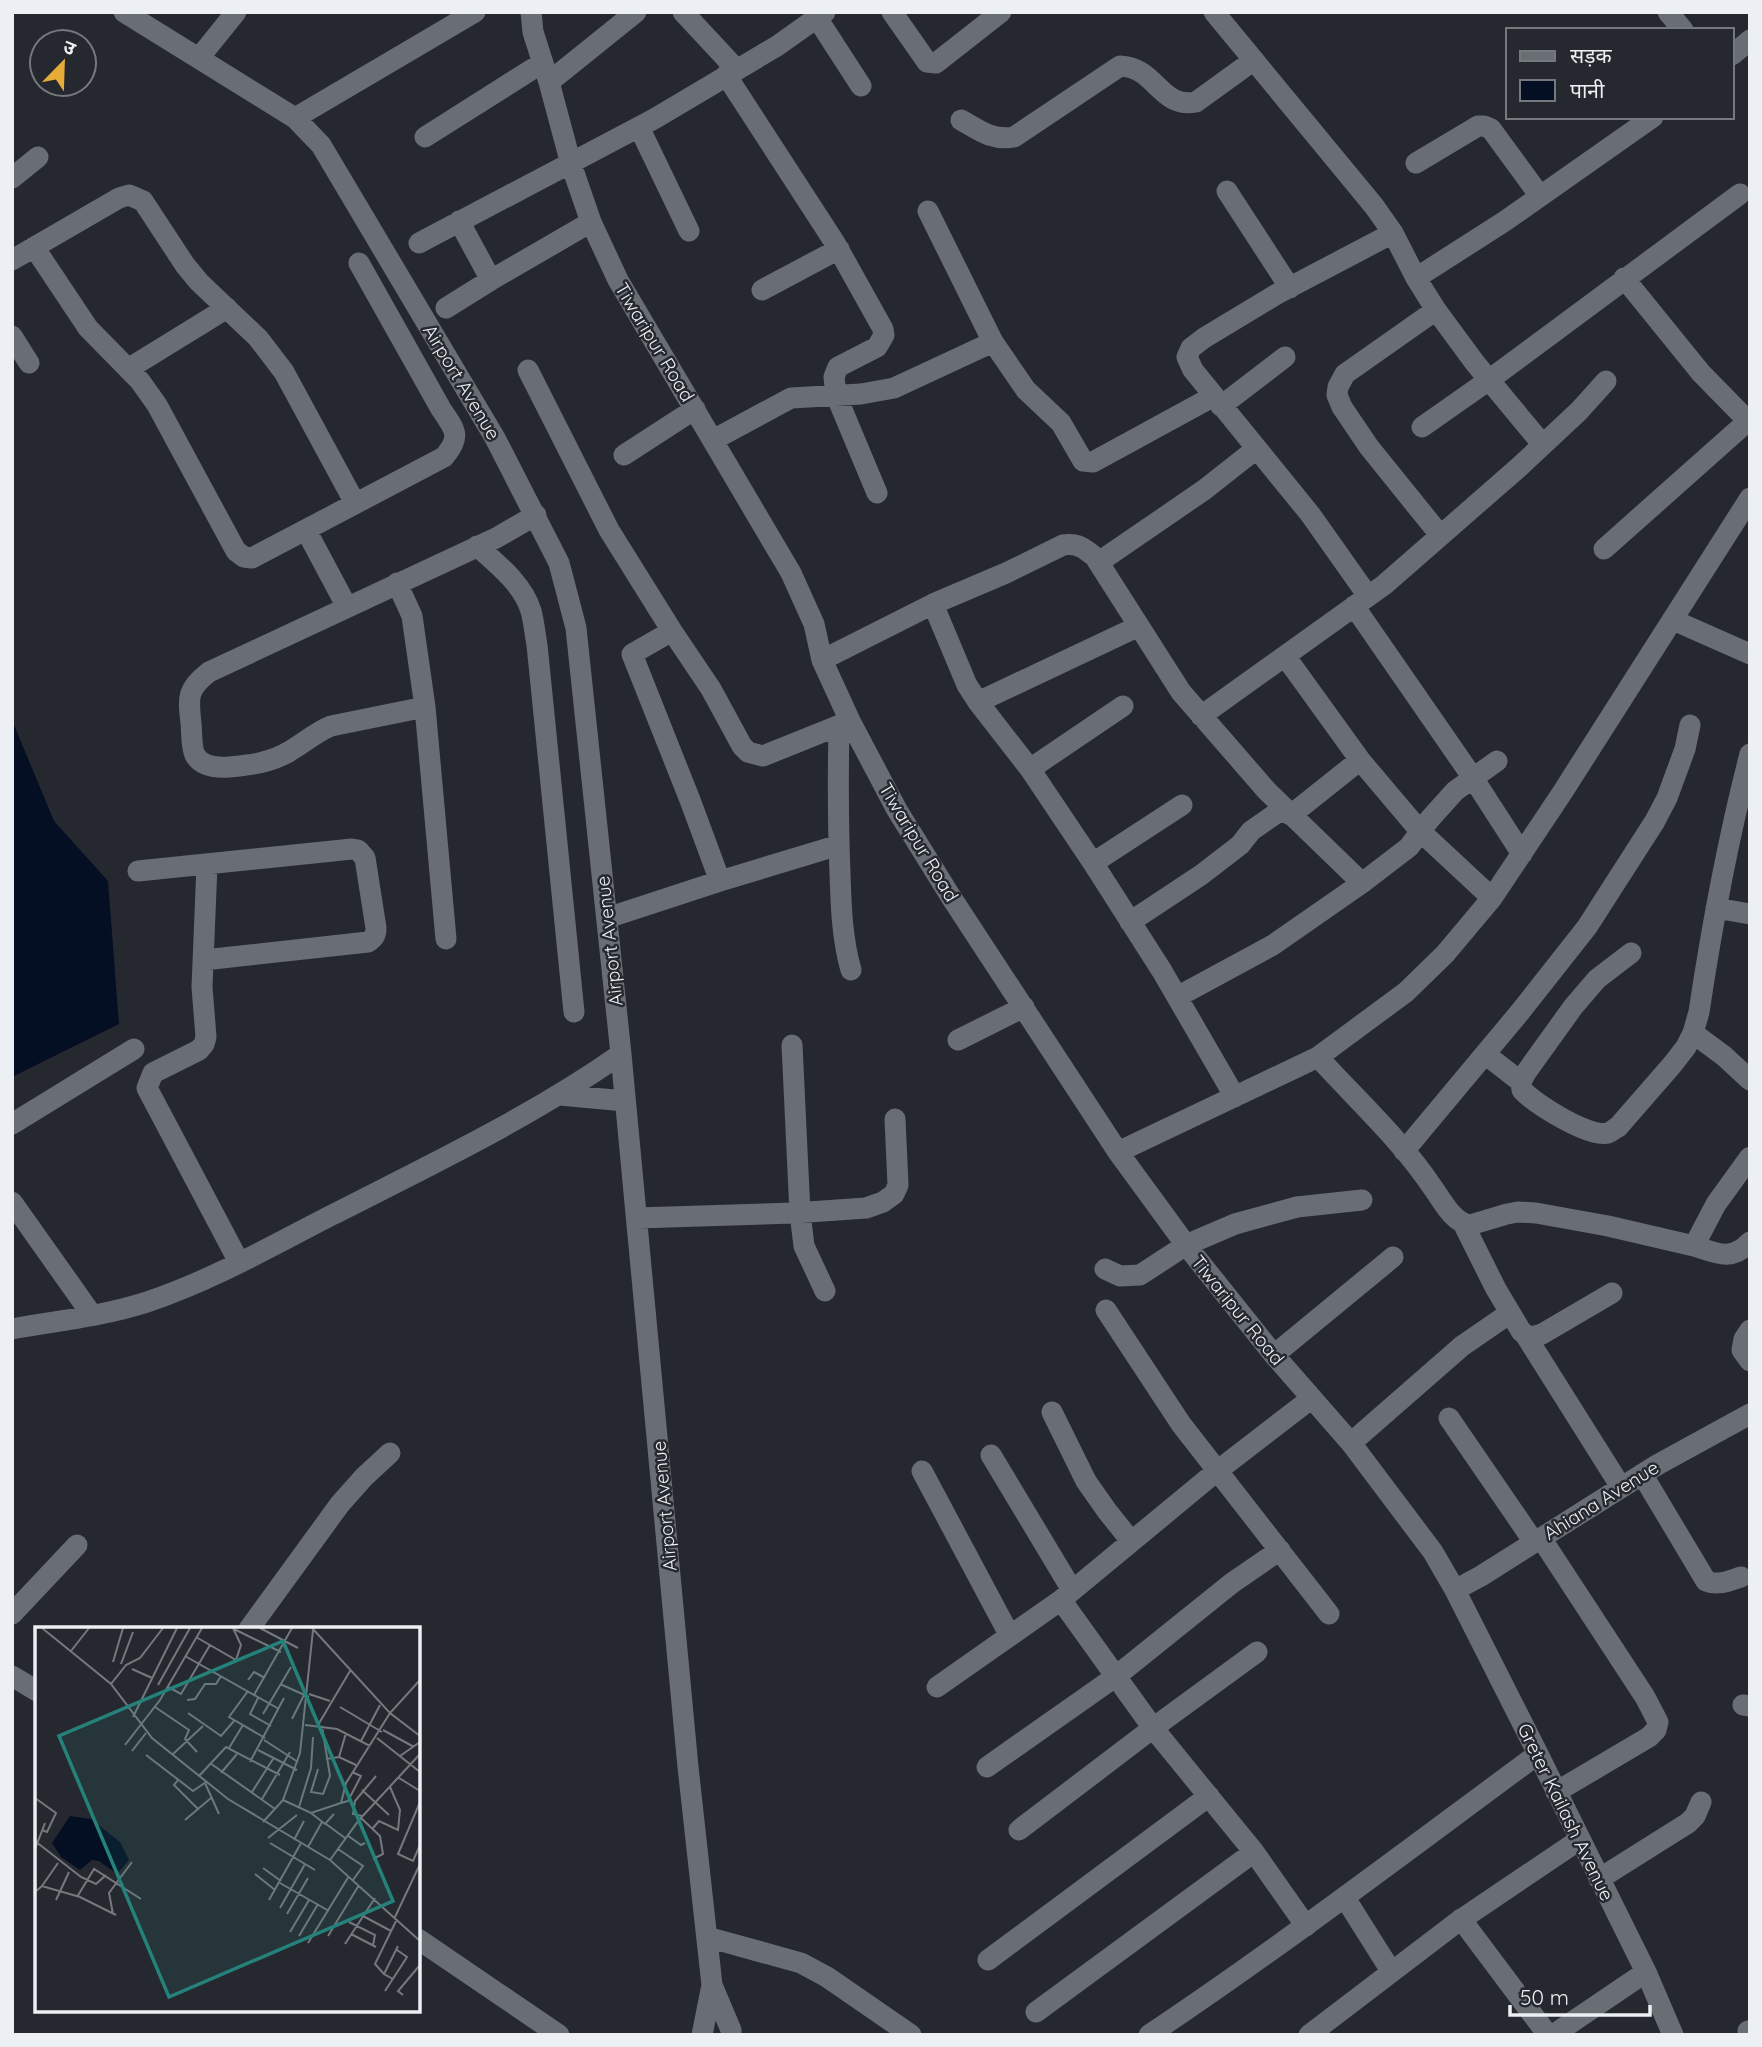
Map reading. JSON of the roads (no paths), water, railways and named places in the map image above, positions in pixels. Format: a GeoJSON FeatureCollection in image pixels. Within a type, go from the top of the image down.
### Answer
{"type":"FeatureCollection","features":[{"type":"Feature","properties":{"kind":"street","name":"Airport Avenue"},"geometry":{"type":"LineString","coordinates":[[124,12],[295,118],[321,145],[495,438],[559,563],[576,628],[621,1054],[688,1767],[712,1985],[731,2035]]}},
{"type":"Feature","properties":{"kind":"street"},"geometry":{"type":"LineString","coordinates":[[199,58],[236,12]]}},
{"type":"Feature","properties":{"kind":"street"},"geometry":{"type":"LineString","coordinates":[[295,118],[475,12]]}},
{"type":"Feature","properties":{"kind":"street","name":"Tiwaripur Road"},"geometry":{"type":"LineString","coordinates":[[531,12],[533,32],[571,163],[592,222],[618,280],[791,572],[814,624],[822,660],[844,724],[951,897],[1118,1152],[1186,1245],[1274,1355],[1351,1443],[1433,1552],[1455,1590]]}},
{"type":"Feature","properties":{"kind":"street"},"geometry":{"type":"LineString","coordinates":[[425,137],[546,72],[635,12]]}},
{"type":"Feature","properties":{"kind":"street"},"geometry":{"type":"LineString","coordinates":[[683,12],[731,73],[839,249],[883,329],[884,335],[877,346],[838,367],[834,377],[836,395],[877,493]]}},
{"type":"Feature","properties":{"kind":"street"},"geometry":{"type":"LineString","coordinates":[[892,12],[930,63],[936,63],[1001,12]]}},
{"type":"Feature","properties":{"kind":"street"},"geometry":{"type":"LineString","coordinates":[[1214,12],[1341,165],[1393,233],[1436,310],[1543,445]]}},
{"type":"Feature","properties":{"kind":"street"},"geometry":{"type":"LineString","coordinates":[[1668,12],[1681,28]]}},
{"type":"Feature","properties":{"kind":"street"},"geometry":{"type":"LineString","coordinates":[[419,243],[639,127],[777,46],[821,15],[861,86]]}},
{"type":"Feature","properties":{"kind":"street"},"geometry":{"type":"LineString","coordinates":[[1734,53],[1750,40]]}},
{"type":"Feature","properties":{"kind":"street"},"geometry":{"type":"LineString","coordinates":[[961,120],[993,137],[1014,137],[1120,66],[1131,66],[1141,71],[1177,102],[1196,102],[1254,60]]}},
{"type":"Feature","properties":{"kind":"street"},"geometry":{"type":"LineString","coordinates":[[1416,278],[1540,197],[1640,121]]}},
{"type":"Feature","properties":{"kind":"street"},"geometry":{"type":"LineString","coordinates":[[1416,163],[1478,126],[1484,126],[1492,130],[1540,197]]}},
{"type":"Feature","properties":{"kind":"street"},"geometry":{"type":"LineString","coordinates":[[639,127],[689,231]]}},
{"type":"Feature","properties":{"kind":"street"},"geometry":{"type":"LineString","coordinates":[[12,178],[38,157]]}},
{"type":"Feature","properties":{"kind":"street"},"geometry":{"type":"LineString","coordinates":[[1227,191],[1290,288]]}},
{"type":"Feature","properties":{"kind":"street"},"geometry":{"type":"LineString","coordinates":[[1422,427],[1740,194]]}},
{"type":"Feature","properties":{"kind":"street"},"geometry":{"type":"LineString","coordinates":[[12,260],[119,198],[130,195],[143,201],[185,265],[258,338],[284,372],[355,503]]}},
{"type":"Feature","properties":{"kind":"street"},"geometry":{"type":"LineString","coordinates":[[928,211],[993,342],[1026,390],[1061,423],[1080,459],[1087,463],[1217,401],[1284,357]]}},
{"type":"Feature","properties":{"kind":"street"},"geometry":{"type":"LineString","coordinates":[[459,222],[491,280]]}},
{"type":"Feature","properties":{"kind":"street"},"geometry":{"type":"LineString","coordinates":[[446,308],[592,222]]}},
{"type":"Feature","properties":{"kind":"street"},"geometry":{"type":"LineString","coordinates":[[1393,233],[1204,338],[1191,348],[1187,357],[1188,363],[1310,514],[1361,601],[1522,854]]}},
{"type":"Feature","properties":{"kind":"street"},"geometry":{"type":"LineString","coordinates":[[34,247],[89,328],[141,381],[157,405],[236,551],[244,557],[252,558],[444,457],[453,447],[456,438],[454,428],[359,263]]}},
{"type":"Feature","properties":{"kind":"street"},"geometry":{"type":"LineString","coordinates":[[762,290],[839,249]]}},
{"type":"Feature","properties":{"kind":"street"},"geometry":{"type":"LineString","coordinates":[[1604,549],[1749,422],[1701,373],[1624,278]]}},
{"type":"Feature","properties":{"kind":"street"},"geometry":{"type":"LineString","coordinates":[[128,369],[228,308]]}},
{"type":"Feature","properties":{"kind":"street"},"geometry":{"type":"LineString","coordinates":[[1436,310],[1345,374],[1337,395],[1369,447],[1440,535]]}},
{"type":"Feature","properties":{"kind":"street"},"geometry":{"type":"LineString","coordinates":[[12,336],[29,363]]}},
{"type":"Feature","properties":{"kind":"street"},"geometry":{"type":"LineString","coordinates":[[713,440],[791,398],[861,394],[894,388],[993,342]]}},
{"type":"Feature","properties":{"kind":"street"},"geometry":{"type":"LineString","coordinates":[[528,370],[609,530],[671,631],[711,689],[742,746],[748,752],[763,756],[844,724],[837,812],[841,904],[846,954],[851,970]]}},
{"type":"Feature","properties":{"kind":"street"},"geometry":{"type":"LineString","coordinates":[[1201,716],[1384,585],[1543,445],[1606,381]]}},
{"type":"Feature","properties":{"kind":"street"},"geometry":{"type":"LineString","coordinates":[[624,455],[695,409]]}},
{"type":"Feature","properties":{"kind":"street"},"geometry":{"type":"LineString","coordinates":[[1098,562],[1204,490],[1256,449]]}},
{"type":"Feature","properties":{"kind":"street"},"geometry":{"type":"LineString","coordinates":[[1118,1152],[1318,1057],[1406,992],[1445,954],[1492,898],[1522,854],[1750,498]]}},
{"type":"Feature","properties":{"kind":"street"},"geometry":{"type":"LineString","coordinates":[[425,707],[331,726],[316,732],[289,752],[258,765],[220,767],[207,765],[194,753],[188,698],[193,687],[209,673],[477,546],[536,515]]}},
{"type":"Feature","properties":{"kind":"street"},"geometry":{"type":"LineString","coordinates":[[306,530],[347,607]]}},
{"type":"Feature","properties":{"kind":"street"},"geometry":{"type":"LineString","coordinates":[[822,660],[933,604],[1063,545],[1082,546],[1095,556],[1181,692],[1267,790],[1362,883]]}},
{"type":"Feature","properties":{"kind":"street"},"geometry":{"type":"LineString","coordinates":[[477,546],[510,577],[524,595],[531,610],[537,645],[574,1012]]}},
{"type":"Feature","properties":{"kind":"street"},"geometry":{"type":"LineString","coordinates":[[397,583],[412,616],[425,707],[446,939]]}},
{"type":"Feature","properties":{"kind":"street"},"geometry":{"type":"LineString","coordinates":[[933,604],[967,685],[1030,769],[1093,863],[1236,1097]]}},
{"type":"Feature","properties":{"kind":"street"},"geometry":{"type":"LineString","coordinates":[[1673,620],[1750,654]]}},
{"type":"Feature","properties":{"kind":"street"},"geometry":{"type":"LineString","coordinates":[[978,702],[1139,626]]}},
{"type":"Feature","properties":{"kind":"street"},"geometry":{"type":"LineString","coordinates":[[671,631],[632,654],[720,881]]}},
{"type":"Feature","properties":{"kind":"street"},"geometry":{"type":"LineString","coordinates":[[1285,656],[1360,760],[1420,831],[1492,898]]}},
{"type":"Feature","properties":{"kind":"street"},"geometry":{"type":"LineString","coordinates":[[1030,769],[1123,706]]}},
{"type":"Feature","properties":{"kind":"street"},"geometry":{"type":"LineString","coordinates":[[1404,1151],[1587,927],[1655,821],[1676,776],[1690,724]]}},
{"type":"Feature","properties":{"kind":"street"},"geometry":{"type":"LineString","coordinates":[[1631,953],[1597,979],[1573,1007],[1521,1082],[1522,1090],[1528,1097],[1555,1115],[1607,1133],[1618,1126],[1672,1065],[1693,1033],[1699,1012],[1716,908],[1750,754]]}},
{"type":"Feature","properties":{"kind":"street"},"geometry":{"type":"LineString","coordinates":[[1291,815],[1360,760]]}},
{"type":"Feature","properties":{"kind":"street"},"geometry":{"type":"LineString","coordinates":[[1177,997],[1273,945],[1362,883],[1409,848],[1442,803],[1455,790],[1497,761]]}},
{"type":"Feature","properties":{"kind":"street"},"geometry":{"type":"LineString","coordinates":[[1093,863],[1182,805]]}},
{"type":"Feature","properties":{"kind":"street"},"geometry":{"type":"LineString","coordinates":[[1130,922],[1201,875],[1240,845],[1251,831],[1281,810],[1291,815]]}},
{"type":"Feature","properties":{"kind":"street"},"geometry":{"type":"LineString","coordinates":[[607,918],[839,845]]}},
{"type":"Feature","properties":{"kind":"street"},"geometry":{"type":"LineString","coordinates":[[138,871],[352,849],[358,850],[365,858],[376,928],[376,935],[368,942],[204,960]]}},
{"type":"Feature","properties":{"kind":"street"},"geometry":{"type":"LineString","coordinates":[[207,865],[202,988],[207,1030],[204,1044],[199,1050],[153,1073],[147,1088],[239,1262]]}},
{"type":"Feature","properties":{"kind":"street"},"geometry":{"type":"LineString","coordinates":[[1716,908],[1750,914]]}},
{"type":"Feature","properties":{"kind":"street"},"geometry":{"type":"LineString","coordinates":[[958,1041],[1024,1007]]}},
{"type":"Feature","properties":{"kind":"street"},"geometry":{"type":"LineString","coordinates":[[1693,1033],[1750,1080]]}},
{"type":"Feature","properties":{"kind":"street"},"geometry":{"type":"LineString","coordinates":[[792,1045],[804,1246],[825,1291]]}},
{"type":"Feature","properties":{"kind":"street"},"geometry":{"type":"LineString","coordinates":[[12,1124],[134,1049]]}},
{"type":"Feature","properties":{"kind":"street"},"geometry":{"type":"LineString","coordinates":[[12,1329],[145,1303],[192,1286],[440,1160],[560,1095],[621,1054]]}},
{"type":"Feature","properties":{"kind":"street"},"geometry":{"type":"LineString","coordinates":[[1485,1054],[1521,1082]]}},
{"type":"Feature","properties":{"kind":"street"},"geometry":{"type":"LineString","coordinates":[[1318,1057],[1419,1166],[1459,1222],[1464,1225],[1510,1313],[1621,1487]]}},
{"type":"Feature","properties":{"kind":"street"},"geometry":{"type":"LineString","coordinates":[[560,1095],[625,1101]]}},
{"type":"Feature","properties":{"kind":"street"},"geometry":{"type":"LineString","coordinates":[[636,1218],[800,1213],[866,1208],[883,1202],[894,1194],[898,1185],[895,1119]]}},
{"type":"Feature","properties":{"kind":"street"},"geometry":{"type":"LineString","coordinates":[[1694,1246],[1716,1204],[1750,1157]]}},
{"type":"Feature","properties":{"kind":"street"},"geometry":{"type":"LineString","coordinates":[[1105,1269],[1120,1276],[1140,1275],[1186,1245],[1235,1224],[1297,1207],[1362,1200]]}},
{"type":"Feature","properties":{"kind":"street"},"geometry":{"type":"LineString","coordinates":[[12,1202],[92,1315]]}},
{"type":"Feature","properties":{"kind":"street"},"geometry":{"type":"LineString","coordinates":[[1464,1225],[1518,1212],[1536,1213],[1608,1226],[1723,1255],[1735,1254],[1750,1242]]}},
{"type":"Feature","properties":{"kind":"street"},"geometry":{"type":"LineString","coordinates":[[1274,1355],[1393,1257]]}},
{"type":"Feature","properties":{"kind":"street"},"geometry":{"type":"LineString","coordinates":[[1526,1336],[1542,1335],[1612,1293]]}},
{"type":"Feature","properties":{"kind":"street"},"geometry":{"type":"LineString","coordinates":[[1106,1310],[1181,1424],[1329,1614]]}},
{"type":"Feature","properties":{"kind":"street"},"geometry":{"type":"LineString","coordinates":[[1351,1443],[1461,1346],[1510,1313]]}},
{"type":"Feature","properties":{"kind":"street"},"geometry":{"type":"LineString","coordinates":[[1750,1330],[1744,1339],[1742,1350],[1750,1361]]}},
{"type":"Feature","properties":{"kind":"street"},"geometry":{"type":"LineString","coordinates":[[937,1687],[1067,1595],[1218,1470],[1312,1398]]}},
{"type":"Feature","properties":{"kind":"street"},"geometry":{"type":"LineString","coordinates":[[1052,1412],[1086,1481],[1131,1541]]}},
{"type":"Feature","properties":{"kind":"street","name":"Ahiana Avenue"},"geometry":{"type":"LineString","coordinates":[[1455,1590],[1642,1474],[1750,1415]]}},
{"type":"Feature","properties":{"kind":"street"},"geometry":{"type":"LineString","coordinates":[[1449,1418],[1645,1697],[1658,1722],[1656,1730],[1649,1737],[1556,1792]]}},
{"type":"Feature","properties":{"kind":"street"},"geometry":{"type":"LineString","coordinates":[[250,1627],[340,1504],[390,1453]]}},
{"type":"Feature","properties":{"kind":"street"},"geometry":{"type":"LineString","coordinates":[[991,1455],[1067,1595],[1115,1676],[1153,1728],[1254,1852],[1306,1926]]}},
{"type":"Feature","properties":{"kind":"street"},"geometry":{"type":"LineString","coordinates":[[922,1471],[1010,1636]]}},
{"type":"Feature","properties":{"kind":"street"},"geometry":{"type":"LineString","coordinates":[[1642,1474],[1706,1581],[1719,1583],[1741,1577]]}},
{"type":"Feature","properties":{"kind":"street"},"geometry":{"type":"LineString","coordinates":[[12,1614],[77,1545]]}},
{"type":"Feature","properties":{"kind":"street"},"geometry":{"type":"LineString","coordinates":[[987,1767],[1115,1676],[1232,1583],[1280,1550]]}},
{"type":"Feature","properties":{"kind":"street","name":"Greter Kailash Avenue"},"geometry":{"type":"LineString","coordinates":[[1455,1590],[1646,1972],[1673,2035]]}},
{"type":"Feature","properties":{"kind":"street"},"geometry":{"type":"LineString","coordinates":[[1019,1830],[1257,1652]]}},
{"type":"Feature","properties":{"kind":"street"},"geometry":{"type":"LineString","coordinates":[[12,1675],[35,1690]]}},
{"type":"Feature","properties":{"kind":"street"},"geometry":{"type":"LineString","coordinates":[[1149,2035],[1345,1898],[1538,1754]]}},
{"type":"Feature","properties":{"kind":"street"},"geometry":{"type":"LineString","coordinates":[[988,1960],[1209,1796]]}},
{"type":"Feature","properties":{"kind":"street"},"geometry":{"type":"LineString","coordinates":[[1599,1879],[1688,1823],[1695,1816],[1701,1802]]}},
{"type":"Feature","properties":{"kind":"street"},"geometry":{"type":"LineString","coordinates":[[1309,2035],[1461,1919],[1579,1840]]}},
{"type":"Feature","properties":{"kind":"street"},"geometry":{"type":"LineString","coordinates":[[1036,2012],[1254,1852]]}},
{"type":"Feature","properties":{"kind":"street"},"geometry":{"type":"LineString","coordinates":[[1345,1898],[1391,1971]]}},
{"type":"Feature","properties":{"kind":"street"},"geometry":{"type":"LineString","coordinates":[[1461,1919],[1550,2035],[1646,1972]]}},
{"type":"Feature","properties":{"kind":"street"},"geometry":{"type":"LineString","coordinates":[[707,1937],[801,1963],[827,1977],[911,2035]]}},
{"type":"Feature","properties":{"kind":"street"},"geometry":{"type":"LineString","coordinates":[[420,1940],[559,2035]]}},
{"type":"Feature","properties":{"kind":"street"},"geometry":{"type":"LineString","coordinates":[[702,2035],[712,1985]]}},
{"type":"Feature","properties":{"kind":"water"},"geometry":{"type":"Polygon","coordinates":[[[12,720],[54,821],[108,881],[119,1024],[12,1077],[12,720]]]}}]}
